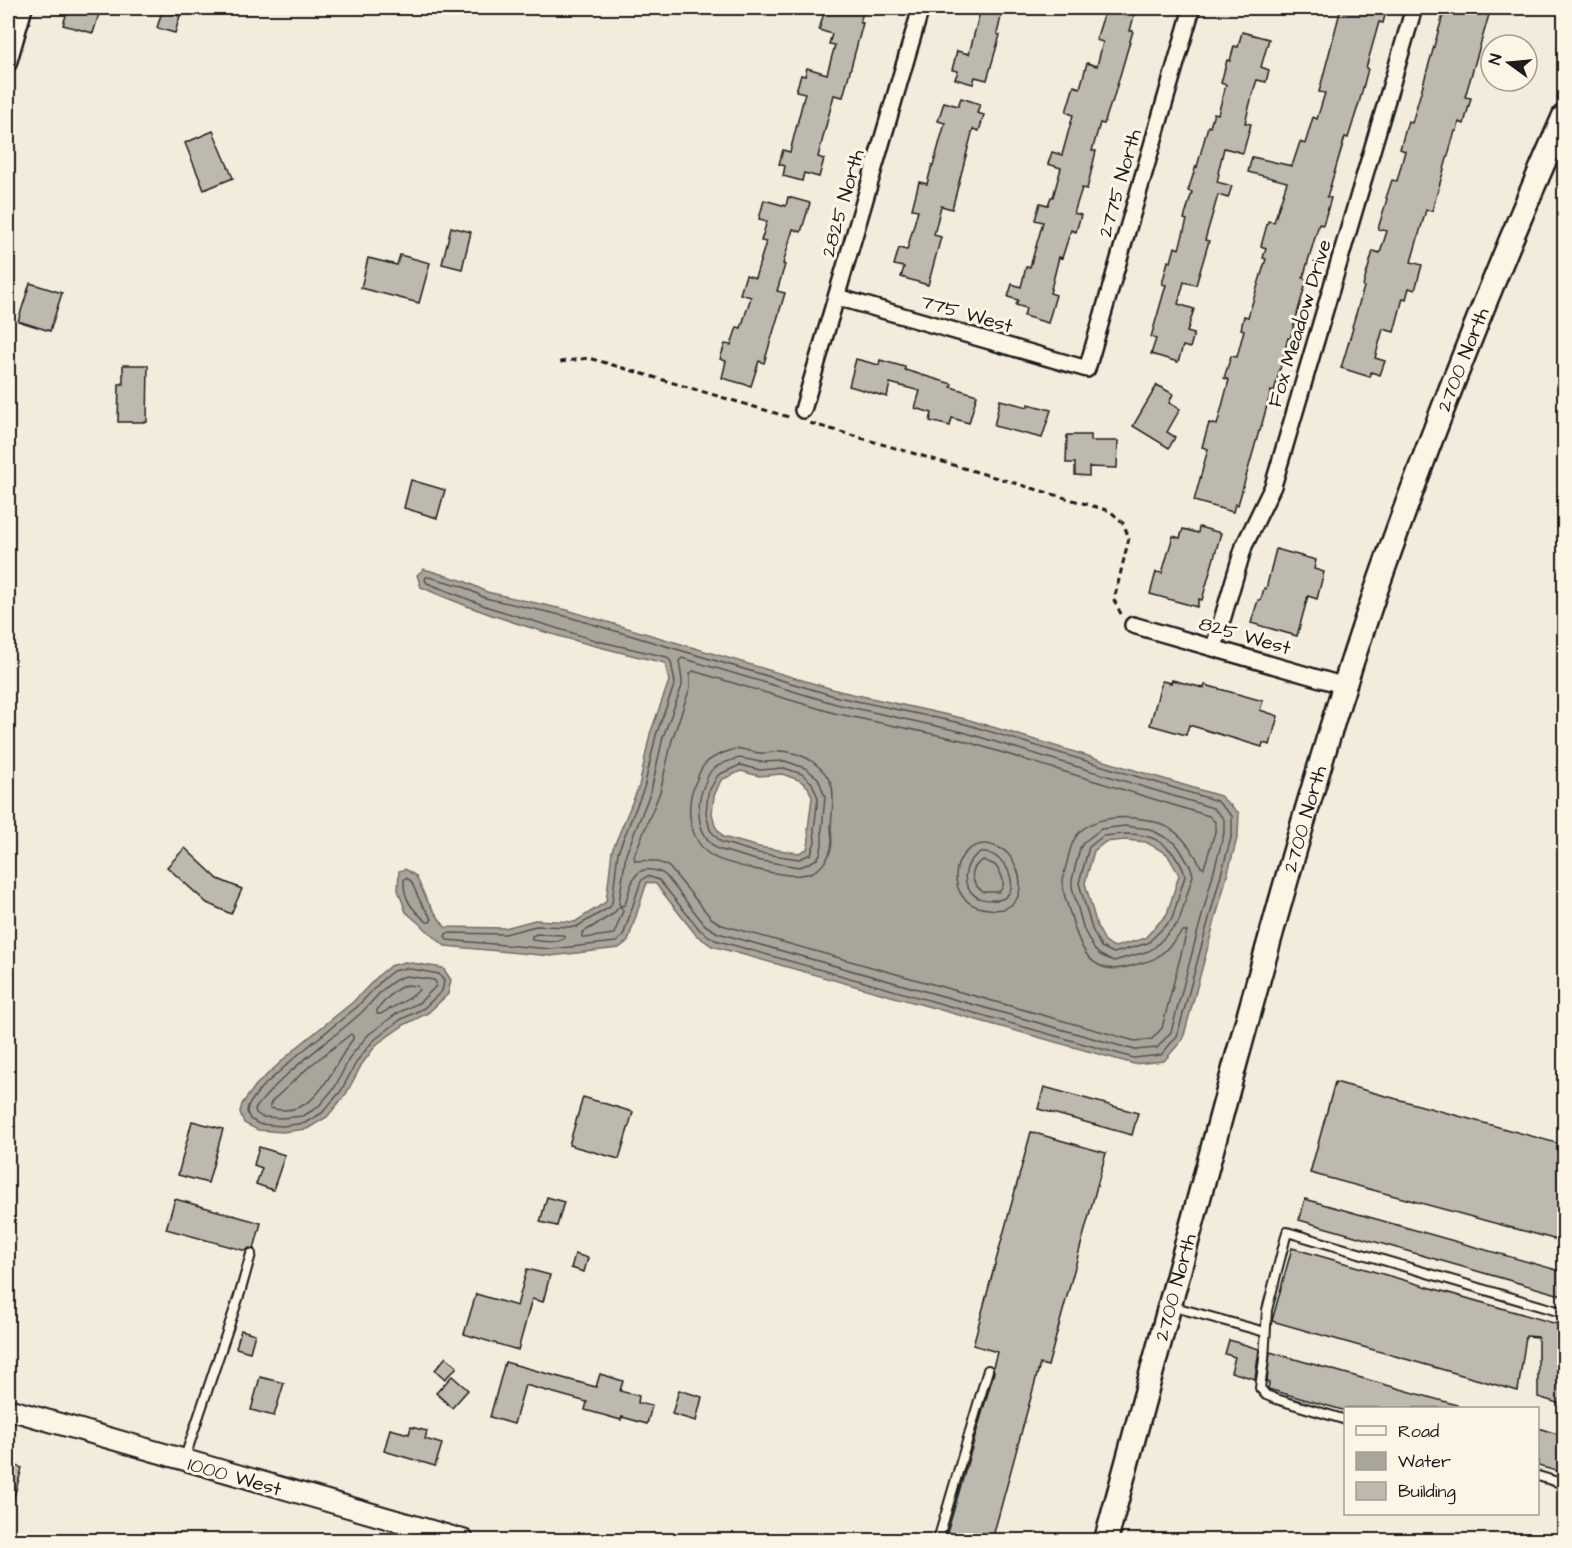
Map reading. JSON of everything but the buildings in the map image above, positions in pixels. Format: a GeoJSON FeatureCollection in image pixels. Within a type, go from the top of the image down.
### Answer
{"type":"FeatureCollection","features":[{"type":"Feature","properties":{"kind":"main road","name":"2700 North"},"geometry":{"type":"LineString","coordinates":[[1106,1540],[1287,877],[1345,686],[1388,558],[1450,390],[1521,214],[1564,116]]}},
{"type":"Feature","properties":{"kind":"street"},"geometry":{"type":"LineString","coordinates":[[8,64],[10,47],[24,8]]}},
{"type":"Feature","properties":{"kind":"street","name":"2825 North"},"geometry":{"type":"LineString","coordinates":[[803,410],[921,8]]}},
{"type":"Feature","properties":{"kind":"street","name":"2775 North"},"geometry":{"type":"LineString","coordinates":[[1087,369],[1192,8]]}},
{"type":"Feature","properties":{"kind":"street","name":"Fox Meadow Drive"},"geometry":{"type":"LineString","coordinates":[[1214,647],[1244,546],[1273,486],[1414,8]]}},
{"type":"Feature","properties":{"kind":"street","name":"775 West"},"geometry":{"type":"LineString","coordinates":[[837,297],[1087,369]]}},
{"type":"Feature","properties":{"kind":"street","name":"825 West"},"geometry":{"type":"LineString","coordinates":[[1133,625],[1345,686]]}},
{"type":"Feature","properties":{"kind":"street","name":"1000 West"},"geometry":{"type":"LineString","coordinates":[[8,1409],[463,1540]]}},
{"type":"Feature","properties":{"kind":"lane"},"geometry":{"type":"LineString","coordinates":[[1344,1419],[1276,1399],[1262,1392],[1260,1388],[1267,1310],[1287,1232],[1564,1313]]}},
{"type":"Feature","properties":{"kind":"lane"},"geometry":{"type":"LineString","coordinates":[[184,1461],[251,1254]]}},
{"type":"Feature","properties":{"kind":"lane"},"geometry":{"type":"LineString","coordinates":[[1170,1306],[1265,1332]]}},
{"type":"Feature","properties":{"kind":"lane"},"geometry":{"type":"LineString","coordinates":[[938,1540],[988,1370]]}},
{"type":"Feature","properties":{"kind":"lane"},"geometry":{"type":"LineString","coordinates":[[1539,1476],[1564,1484]]}},
{"type":"Feature","properties":{"kind":"path"},"geometry":{"type":"LineString","coordinates":[[560,362],[588,358],[1110,512],[1123,522],[1129,538],[1114,600],[1122,618],[1133,625]]}},
{"type":"Feature","properties":{"kind":"water"},"geometry":{"type":"Polygon","coordinates":[[[424,569],[464,581],[487,592],[567,610],[839,691],[966,719],[1220,796],[1239,813],[1238,835],[1183,1039],[1164,1061],[1134,1064],[712,946],[696,935],[656,884],[647,882],[628,941],[619,948],[551,956],[445,946],[406,912],[398,890],[399,871],[405,869],[416,876],[427,901],[445,927],[505,928],[535,920],[575,922],[606,902],[612,851],[639,786],[650,734],[669,681],[665,663],[572,640],[481,611],[421,587],[417,575],[424,569]],[[741,771],[721,780],[714,796],[712,813],[715,826],[723,837],[759,847],[799,853],[807,849],[812,797],[808,787],[799,780],[782,774],[759,776],[741,771]],[[1125,840],[1105,842],[1094,851],[1085,883],[1097,926],[1106,943],[1115,947],[1145,938],[1167,914],[1179,875],[1167,854],[1146,842],[1125,840]]]}},
{"type":"Feature","properties":{"kind":"water"},"geometry":{"type":"Polygon","coordinates":[[[405,962],[443,968],[451,980],[448,994],[428,1013],[404,1025],[377,1044],[362,1064],[346,1094],[327,1117],[307,1129],[282,1132],[258,1130],[244,1123],[240,1112],[242,1104],[256,1085],[296,1048],[353,1002],[379,975],[390,966],[405,962]]]}}]}
